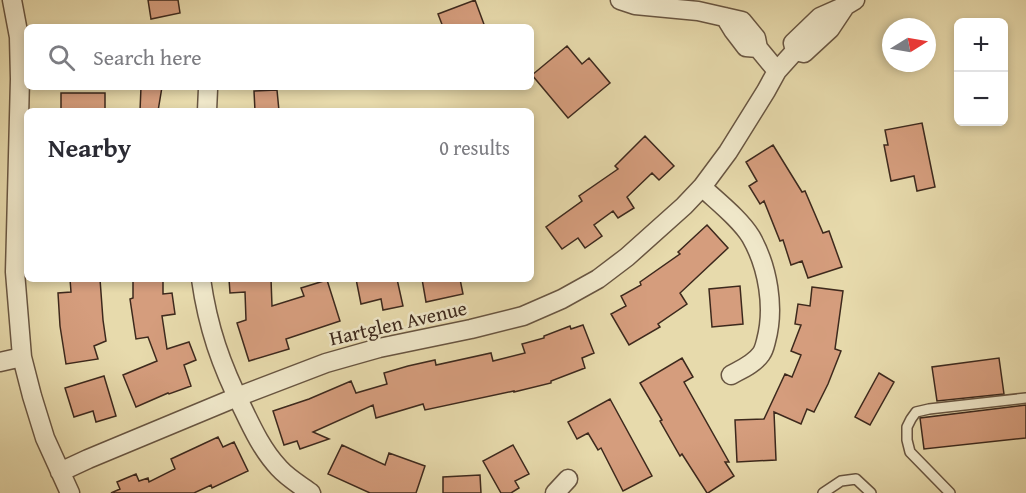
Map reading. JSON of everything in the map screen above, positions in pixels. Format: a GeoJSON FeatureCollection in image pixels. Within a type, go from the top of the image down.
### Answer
{"type":"FeatureCollection","features":[{"type":"Feature","properties":{"kind":"street"},"geometry":{"type":"LineString","coordinates":[[12,0],[19,38],[15,272],[22,357],[42,427],[70,493]]}},
{"type":"Feature","properties":{"kind":"street"},"geometry":{"type":"LineString","coordinates":[[620,0],[635,5],[698,11],[725,17],[746,47],[758,48],[777,71]]}},
{"type":"Feature","properties":{"kind":"street","name":"Hartglen Avenue"},"geometry":{"type":"LineString","coordinates":[[60,472],[237,397],[326,363],[351,355],[523,316],[544,308],[598,279],[684,206],[702,187],[728,152],[777,71],[795,51],[804,53],[830,29],[850,3]]}},
{"type":"Feature","properties":{"kind":"street"},"geometry":{"type":"LineString","coordinates":[[207,108],[208,90]]}},
{"type":"Feature","properties":{"kind":"street"},"geometry":{"type":"LineString","coordinates":[[702,187],[751,237],[760,259],[770,302],[770,323],[763,352],[754,362],[731,375]]}},
{"type":"Feature","properties":{"kind":"street"},"geometry":{"type":"LineString","coordinates":[[202,282],[216,348],[255,434],[279,468],[311,493]]}},
{"type":"Feature","properties":{"kind":"street"},"geometry":{"type":"LineString","coordinates":[[0,362],[22,357]]}},
{"type":"Feature","properties":{"kind":"street"},"geometry":{"type":"LineString","coordinates":[[555,493],[568,479]]}},
{"type":"Feature","properties":{"kind":"lane"},"geometry":{"type":"LineString","coordinates":[[950,493],[910,452],[907,428],[910,419],[916,412],[929,409],[1026,398]]}},
{"type":"Feature","properties":{"kind":"lane"},"geometry":{"type":"LineString","coordinates":[[823,493],[841,481],[856,479],[871,493]]}},
{"type":"Feature","properties":{"kind":"building"},"geometry":{"type":"Polygon","coordinates":[[[148,0],[178,0],[180,13],[151,19],[148,0]]]}},
{"type":"Feature","properties":{"kind":"building"},"geometry":{"type":"Polygon","coordinates":[[[475,0],[484,24],[442,24],[438,14],[475,0]]]}},
{"type":"Feature","properties":{"kind":"building"},"geometry":{"type":"Polygon","coordinates":[[[567,46],[582,64],[589,58],[610,83],[568,118],[534,77],[534,73],[567,46]]]}},
{"type":"Feature","properties":{"kind":"building"},"geometry":{"type":"Polygon","coordinates":[[[141,90],[162,90],[158,108],[140,108],[141,90]]]}},
{"type":"Feature","properties":{"kind":"building"},"geometry":{"type":"Polygon","coordinates":[[[277,90],[279,108],[255,108],[254,91],[277,90]]]}},
{"type":"Feature","properties":{"kind":"building"},"geometry":{"type":"Polygon","coordinates":[[[61,93],[105,93],[105,108],[61,108],[61,93]]]}},
{"type":"Feature","properties":{"kind":"building"},"geometry":{"type":"Polygon","coordinates":[[[922,123],[935,187],[917,191],[914,176],[891,181],[884,145],[888,145],[885,130],[922,123]]]}},
{"type":"Feature","properties":{"kind":"building"},"geometry":{"type":"Polygon","coordinates":[[[645,136],[674,166],[659,180],[652,173],[627,197],[634,208],[618,218],[613,211],[594,225],[602,236],[585,248],[578,238],[562,249],[546,227],[582,201],[579,196],[618,169],[615,166],[645,136]]]}},
{"type":"Feature","properties":{"kind":"building"},"geometry":{"type":"Polygon","coordinates":[[[773,145],[802,192],[805,191],[823,233],[829,231],[842,267],[808,278],[802,261],[791,265],[783,240],[780,241],[764,201],[760,204],[749,186],[757,181],[746,162],[773,145]]]}},
{"type":"Feature","properties":{"kind":"building"},"geometry":{"type":"Polygon","coordinates":[[[707,225],[728,248],[680,293],[687,304],[658,324],[660,327],[629,345],[611,314],[626,306],[621,296],[641,285],[640,282],[680,254],[678,252],[707,225]]]}},
{"type":"Feature","properties":{"kind":"building"},"geometry":{"type":"Polygon","coordinates":[[[70,282],[100,282],[106,341],[94,346],[98,359],[66,364],[58,293],[71,292],[70,282]]]}},
{"type":"Feature","properties":{"kind":"building"},"geometry":{"type":"Polygon","coordinates":[[[133,282],[163,282],[163,294],[172,293],[175,314],[162,316],[167,349],[189,342],[196,360],[184,365],[191,386],[136,407],[123,375],[157,361],[148,337],[136,339],[130,299],[133,298],[133,282]]]}},
{"type":"Feature","properties":{"kind":"building"},"geometry":{"type":"Polygon","coordinates":[[[229,282],[271,282],[272,306],[304,296],[301,288],[328,282],[340,321],[286,339],[289,349],[249,361],[237,323],[246,320],[245,292],[230,293],[229,282]]]}},
{"type":"Feature","properties":{"kind":"building"},"geometry":{"type":"Polygon","coordinates":[[[357,282],[398,282],[403,306],[383,310],[381,299],[361,304],[357,282]]]}},
{"type":"Feature","properties":{"kind":"building"},"geometry":{"type":"Polygon","coordinates":[[[423,282],[461,282],[463,294],[426,302],[423,282]]]}},
{"type":"Feature","properties":{"kind":"building"},"geometry":{"type":"Polygon","coordinates":[[[740,286],[743,324],[712,327],[709,289],[740,286]]]}},
{"type":"Feature","properties":{"kind":"building"},"geometry":{"type":"Polygon","coordinates":[[[812,287],[843,291],[835,349],[841,351],[828,384],[814,412],[807,409],[801,424],[774,412],[776,460],[737,462],[735,420],[764,419],[785,374],[792,377],[801,355],[791,351],[801,325],[795,324],[798,304],[810,306],[812,287]]]}},
{"type":"Feature","properties":{"kind":"building"},"geometry":{"type":"Polygon","coordinates":[[[583,325],[594,353],[582,358],[585,368],[551,381],[551,383],[425,410],[423,404],[376,418],[373,405],[313,432],[329,439],[300,449],[297,441],[284,445],[273,411],[351,381],[356,393],[387,384],[384,373],[408,366],[435,360],[436,365],[491,353],[493,361],[525,353],[522,344],[544,338],[544,336],[570,326],[571,329],[583,325]]]}},
{"type":"Feature","properties":{"kind":"building"},"geometry":{"type":"Polygon","coordinates":[[[682,358],[693,377],[684,382],[729,462],[725,462],[734,476],[708,493],[682,454],[680,456],[640,383],[682,358]]]}},
{"type":"Feature","properties":{"kind":"building"},"geometry":{"type":"Polygon","coordinates":[[[999,358],[1004,394],[937,401],[932,367],[999,358]]]}},
{"type":"Feature","properties":{"kind":"building"},"geometry":{"type":"Polygon","coordinates":[[[879,373],[894,382],[870,425],[855,417],[879,373]]]}},
{"type":"Feature","properties":{"kind":"building"},"geometry":{"type":"Polygon","coordinates":[[[104,376],[116,416],[96,422],[93,411],[74,417],[65,388],[104,376]]]}},
{"type":"Feature","properties":{"kind":"building"},"geometry":{"type":"Polygon","coordinates":[[[610,399],[652,476],[623,491],[601,448],[598,450],[588,433],[577,439],[568,422],[610,399]]]}},
{"type":"Feature","properties":{"kind":"building"},"geometry":{"type":"Polygon","coordinates":[[[1026,405],[1026,438],[924,449],[920,418],[1026,405]]]}},
{"type":"Feature","properties":{"kind":"building"},"geometry":{"type":"Polygon","coordinates":[[[218,437],[223,447],[234,442],[248,471],[212,488],[211,485],[194,493],[111,493],[120,489],[117,482],[136,474],[139,481],[148,478],[149,482],[175,469],[171,459],[218,437]]]}},
{"type":"Feature","properties":{"kind":"building"},"geometry":{"type":"Polygon","coordinates":[[[342,445],[385,465],[389,453],[425,466],[416,493],[370,493],[328,474],[342,445]]]}},
{"type":"Feature","properties":{"kind":"building"},"geometry":{"type":"Polygon","coordinates":[[[513,445],[529,474],[515,481],[519,488],[511,493],[501,493],[483,461],[513,445]]]}},
{"type":"Feature","properties":{"kind":"building"},"geometry":{"type":"Polygon","coordinates":[[[480,475],[481,493],[443,493],[443,477],[480,475]]]}}]}
